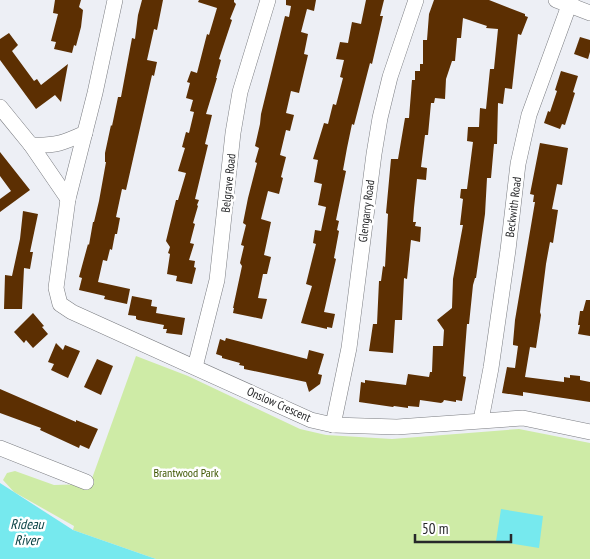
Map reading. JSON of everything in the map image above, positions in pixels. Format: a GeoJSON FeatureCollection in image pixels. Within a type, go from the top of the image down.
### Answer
{"type":"FeatureCollection","features":[{"type":"Feature","properties":{"kind":"street"},"geometry":{"type":"LineString","coordinates":[[68,199],[115,0]]}},
{"type":"Feature","properties":{"kind":"street","name":"Belgrave Road"},"geometry":{"type":"LineString","coordinates":[[195,367],[217,280],[233,133],[240,92],[268,0]]}},
{"type":"Feature","properties":{"kind":"street","name":"Glengarry Road"},"geometry":{"type":"LineString","coordinates":[[333,425],[348,348],[379,127],[390,77],[416,0]]}},
{"type":"Feature","properties":{"kind":"street"},"geometry":{"type":"LineString","coordinates":[[565,1],[590,13]]}},
{"type":"Feature","properties":{"kind":"street","name":"Beckwith Road"},"geometry":{"type":"LineString","coordinates":[[481,420],[491,368],[518,164],[529,115],[565,1]]}},
{"type":"Feature","properties":{"kind":"street"},"geometry":{"type":"LineString","coordinates":[[0,107],[31,145],[68,199]]}},
{"type":"Feature","properties":{"kind":"street"},"geometry":{"type":"LineString","coordinates":[[31,145],[50,146],[66,142],[85,133]]}},
{"type":"Feature","properties":{"kind":"street","name":"Onslow Crescent"},"geometry":{"type":"LineString","coordinates":[[68,199],[56,288],[60,304],[72,312],[311,420],[333,425],[397,427],[523,418],[590,432]]}},
{"type":"Feature","properties":{"kind":"street"},"geometry":{"type":"LineString","coordinates":[[0,448],[86,482]]}},
{"type":"Feature","properties":{"kind":"green space","name":"Brantwood Park"},"geometry":{"type":"Polygon","coordinates":[[[136,356],[188,376],[300,429],[326,435],[392,439],[519,429],[590,443],[590,559],[156,559],[73,530],[74,526],[14,492],[3,480],[7,473],[15,471],[54,485],[90,484],[136,356]]]}},
{"type":"Feature","properties":{"kind":"water","name":"Rideau River"},"geometry":{"type":"Polygon","coordinates":[[[0,483],[73,530],[156,559],[0,559],[0,483]]]}},
{"type":"Feature","properties":{"kind":"water"},"geometry":{"type":"Polygon","coordinates":[[[501,509],[543,516],[539,548],[496,541],[501,509]]]}},
{"type":"Feature","properties":{"kind":"building"},"geometry":{"type":"Polygon","coordinates":[[[55,0],[81,0],[79,7],[83,10],[81,27],[72,53],[54,49],[56,42],[51,41],[58,14],[53,13],[55,0]]]}},
{"type":"Feature","properties":{"kind":"building"},"geometry":{"type":"Polygon","coordinates":[[[142,0],[163,0],[157,30],[154,29],[147,60],[157,62],[154,76],[152,75],[126,190],[122,189],[116,217],[120,218],[117,234],[115,234],[112,250],[110,249],[107,261],[103,260],[98,282],[130,289],[127,304],[104,299],[105,296],[79,290],[82,278],[79,277],[89,245],[99,201],[106,162],[105,153],[111,125],[118,97],[121,97],[132,38],[135,39],[142,0]]]}},
{"type":"Feature","properties":{"kind":"building"},"geometry":{"type":"Polygon","coordinates":[[[199,0],[234,0],[236,4],[219,59],[221,60],[217,78],[206,114],[212,115],[205,144],[208,145],[195,199],[199,200],[190,243],[194,244],[189,260],[195,261],[194,267],[196,268],[192,284],[176,281],[177,276],[167,274],[170,247],[166,241],[176,200],[178,200],[186,173],[178,171],[185,148],[182,147],[186,132],[189,133],[194,112],[190,111],[193,100],[186,98],[190,83],[187,82],[191,71],[197,73],[207,34],[209,35],[217,8],[198,2],[199,0]]]}},
{"type":"Feature","properties":{"kind":"building"},"geometry":{"type":"Polygon","coordinates":[[[286,0],[316,0],[314,11],[307,9],[301,32],[308,34],[304,54],[308,55],[299,93],[291,91],[286,113],[294,115],[290,131],[286,130],[280,155],[286,157],[279,194],[268,191],[261,219],[271,222],[264,255],[271,257],[267,274],[263,274],[258,298],[267,299],[262,319],[233,313],[233,308],[242,266],[240,263],[244,246],[241,245],[246,225],[243,223],[257,163],[255,162],[259,148],[255,146],[261,114],[285,16],[289,17],[291,6],[286,5],[286,0]]]}},
{"type":"Feature","properties":{"kind":"building"},"geometry":{"type":"Polygon","coordinates":[[[366,0],[384,0],[380,16],[383,16],[372,64],[370,63],[354,125],[352,124],[343,170],[346,171],[336,220],[339,221],[337,230],[339,231],[334,258],[336,259],[324,312],[335,314],[332,328],[327,327],[327,329],[301,323],[312,286],[306,284],[316,244],[313,243],[315,230],[321,231],[326,207],[318,205],[322,184],[314,182],[318,160],[313,159],[324,123],[328,124],[333,104],[336,105],[343,78],[340,77],[344,60],[336,59],[340,42],[348,43],[352,22],[361,24],[366,0]]]}},
{"type":"Feature","properties":{"kind":"building"},"geometry":{"type":"Polygon","coordinates":[[[434,0],[489,0],[525,14],[528,17],[521,35],[518,34],[512,89],[505,88],[503,104],[498,103],[497,144],[494,144],[491,178],[487,178],[485,214],[476,278],[473,285],[469,324],[467,324],[463,376],[466,377],[462,401],[444,400],[441,403],[420,400],[419,407],[393,407],[359,402],[361,382],[365,383],[365,380],[406,385],[408,374],[429,377],[430,372],[432,372],[433,346],[443,346],[444,330],[437,320],[452,308],[453,279],[463,225],[460,225],[463,199],[460,198],[461,189],[467,189],[473,142],[467,141],[468,127],[479,127],[480,108],[486,109],[490,69],[494,69],[498,29],[486,28],[487,26],[463,18],[461,38],[457,38],[455,61],[452,61],[446,79],[445,99],[435,98],[434,103],[431,103],[428,135],[425,135],[421,167],[427,168],[426,180],[417,179],[414,208],[413,222],[416,222],[415,226],[421,227],[420,242],[411,240],[407,279],[404,278],[402,320],[395,320],[393,353],[369,351],[373,324],[377,324],[379,281],[381,281],[383,266],[385,267],[388,214],[386,213],[391,159],[398,159],[405,118],[409,118],[412,80],[415,80],[415,71],[420,71],[420,64],[423,64],[423,40],[427,40],[429,14],[434,0]]]}},
{"type":"Feature","properties":{"kind":"building"},"geometry":{"type":"Polygon","coordinates":[[[9,33],[18,45],[12,51],[34,81],[37,79],[41,85],[68,64],[61,102],[55,95],[36,109],[0,60],[0,39],[9,33]]]}},
{"type":"Feature","properties":{"kind":"building"},"geometry":{"type":"Polygon","coordinates":[[[580,37],[590,40],[588,59],[574,54],[580,37]]]}},
{"type":"Feature","properties":{"kind":"building"},"geometry":{"type":"Polygon","coordinates":[[[561,71],[578,76],[565,125],[562,124],[560,129],[544,123],[557,91],[555,90],[561,71]]]}},
{"type":"Feature","properties":{"kind":"building"},"geometry":{"type":"Polygon","coordinates":[[[540,143],[568,148],[562,185],[557,184],[552,209],[558,210],[553,243],[550,242],[546,264],[536,348],[530,347],[525,377],[564,382],[564,377],[570,378],[570,375],[580,376],[580,380],[590,382],[590,402],[523,392],[523,396],[502,393],[507,367],[515,368],[518,346],[513,345],[515,320],[535,202],[533,202],[534,195],[530,194],[540,143]]]}},
{"type":"Feature","properties":{"kind":"building"},"geometry":{"type":"Polygon","coordinates":[[[0,152],[30,190],[0,212],[0,199],[11,191],[0,176],[0,152]]]}},
{"type":"Feature","properties":{"kind":"building"},"geometry":{"type":"Polygon","coordinates":[[[23,211],[38,214],[30,252],[33,252],[30,269],[24,268],[22,309],[4,309],[5,275],[12,276],[20,239],[23,211]]]}},
{"type":"Feature","properties":{"kind":"building"},"geometry":{"type":"Polygon","coordinates":[[[132,296],[152,300],[151,306],[157,307],[156,313],[185,318],[182,335],[166,333],[167,329],[163,329],[164,325],[138,320],[136,316],[128,315],[132,296]]]}},
{"type":"Feature","properties":{"kind":"building"},"geometry":{"type":"Polygon","coordinates":[[[586,300],[590,300],[590,336],[578,334],[580,311],[583,311],[586,300]]]}},
{"type":"Feature","properties":{"kind":"building"},"geometry":{"type":"Polygon","coordinates":[[[33,313],[48,334],[33,348],[26,340],[24,343],[14,332],[33,313]]]}},
{"type":"Feature","properties":{"kind":"building"},"geometry":{"type":"Polygon","coordinates":[[[226,338],[307,359],[309,350],[324,354],[318,374],[322,375],[320,384],[309,392],[306,382],[244,369],[244,366],[239,365],[240,363],[222,358],[222,356],[216,354],[220,339],[225,341],[226,338]]]}},
{"type":"Feature","properties":{"kind":"building"},"geometry":{"type":"Polygon","coordinates":[[[56,343],[63,350],[65,345],[80,351],[68,378],[51,370],[54,364],[48,362],[56,343]]]}},
{"type":"Feature","properties":{"kind":"building"},"geometry":{"type":"Polygon","coordinates":[[[97,359],[113,366],[101,395],[84,387],[97,359]]]}},
{"type":"Feature","properties":{"kind":"building"},"geometry":{"type":"Polygon","coordinates":[[[0,389],[76,422],[76,420],[98,429],[89,449],[80,445],[79,448],[40,430],[41,428],[0,413],[0,389]]]}}]}
